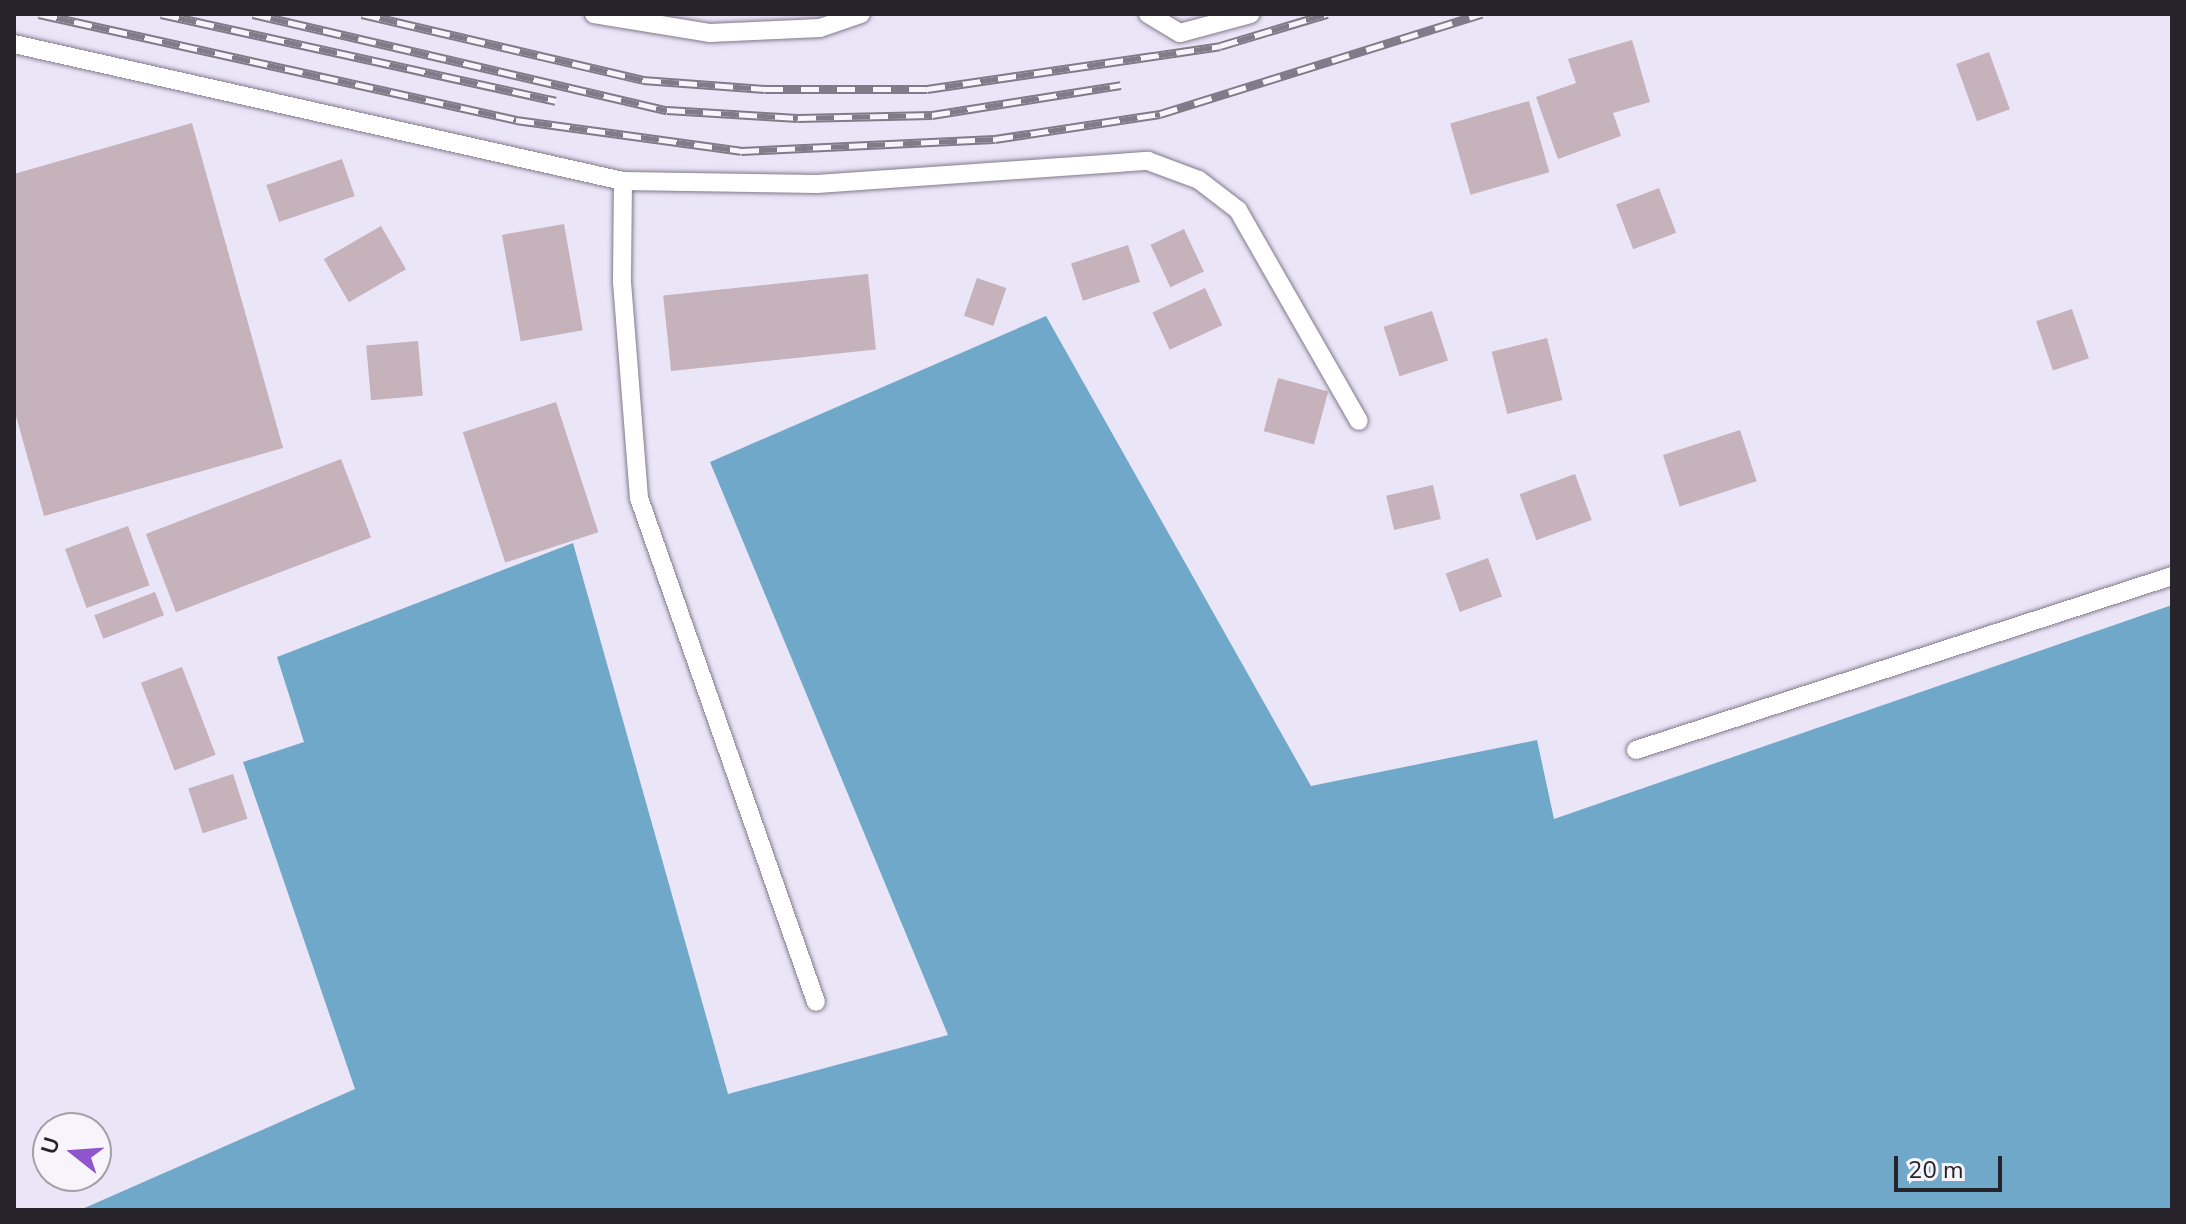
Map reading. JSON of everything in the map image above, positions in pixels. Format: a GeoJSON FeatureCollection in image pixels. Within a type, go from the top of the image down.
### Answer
{"type":"FeatureCollection","features":[{"type":"Feature","properties":{"kind":"lane"},"geometry":{"type":"LineString","coordinates":[[594,14],[710,33],[820,28],[861,14]]}},
{"type":"Feature","properties":{"kind":"lane"},"geometry":{"type":"LineString","coordinates":[[1148,14],[1180,33],[1251,14]]}},
{"type":"Feature","properties":{"kind":"lane"},"geometry":{"type":"LineString","coordinates":[[14,44],[623,181],[817,184],[1148,161],[1199,180],[1238,210],[1359,421]]}},
{"type":"Feature","properties":{"kind":"lane"},"geometry":{"type":"LineString","coordinates":[[623,181],[622,282],[639,498],[816,1002]]}},
{"type":"Feature","properties":{"kind":"lane"},"geometry":{"type":"LineString","coordinates":[[1636,750],[2172,576]]}},
{"type":"Feature","properties":{"kind":"water"},"geometry":{"type":"Polygon","coordinates":[[[1046,316],[1311,786],[1537,740],[1554,819],[2172,605],[2172,1210],[80,1210],[355,1089],[243,762],[304,742],[277,657],[573,543],[728,1094],[948,1035],[710,462],[1046,316]]]}},
{"type":"Feature","properties":{"kind":"building"},"geometry":{"type":"Polygon","coordinates":[[[1632,40],[1650,102],[1613,113],[1621,136],[1558,159],[1536,97],[1576,83],[1568,59],[1632,40]]]}},
{"type":"Feature","properties":{"kind":"building"},"geometry":{"type":"Polygon","coordinates":[[[1989,52],[2010,109],[1977,121],[1956,64],[1989,52]]]}},
{"type":"Feature","properties":{"kind":"building"},"geometry":{"type":"Polygon","coordinates":[[[1529,101],[1549,172],[1471,195],[1450,124],[1529,101]]]}},
{"type":"Feature","properties":{"kind":"building"},"geometry":{"type":"Polygon","coordinates":[[[192,123],[283,448],[44,516],[14,409],[14,174],[192,123]]]}},
{"type":"Feature","properties":{"kind":"building"},"geometry":{"type":"Polygon","coordinates":[[[342,159],[355,196],[279,222],[266,185],[342,159]]]}},
{"type":"Feature","properties":{"kind":"building"},"geometry":{"type":"Polygon","coordinates":[[[1659,188],[1676,233],[1633,249],[1616,204],[1659,188]]]}},
{"type":"Feature","properties":{"kind":"building"},"geometry":{"type":"Polygon","coordinates":[[[564,224],[583,330],[521,341],[502,235],[564,224]]]}},
{"type":"Feature","properties":{"kind":"building"},"geometry":{"type":"Polygon","coordinates":[[[381,226],[406,269],[349,302],[324,259],[381,226]]]}},
{"type":"Feature","properties":{"kind":"building"},"geometry":{"type":"Polygon","coordinates":[[[1184,229],[1204,272],[1170,287],[1150,245],[1184,229]]]}},
{"type":"Feature","properties":{"kind":"building"},"geometry":{"type":"Polygon","coordinates":[[[1128,245],[1140,282],[1083,301],[1071,264],[1128,245]]]}},
{"type":"Feature","properties":{"kind":"building"},"geometry":{"type":"Polygon","coordinates":[[[868,274],[876,350],[671,371],[663,296],[868,274]]]}},
{"type":"Feature","properties":{"kind":"building"},"geometry":{"type":"Polygon","coordinates":[[[977,278],[1006,288],[993,326],[964,316],[977,278]]]}},
{"type":"Feature","properties":{"kind":"building"},"geometry":{"type":"Polygon","coordinates":[[[1205,288],[1222,325],[1170,350],[1152,313],[1205,288]]]}},
{"type":"Feature","properties":{"kind":"building"},"geometry":{"type":"Polygon","coordinates":[[[2072,309],[2089,358],[2053,371],[2036,321],[2072,309]]]}},
{"type":"Feature","properties":{"kind":"building"},"geometry":{"type":"Polygon","coordinates":[[[1432,311],[1448,360],[1400,376],[1383,327],[1432,311]]]}},
{"type":"Feature","properties":{"kind":"building"},"geometry":{"type":"Polygon","coordinates":[[[1547,338],[1562,400],[1507,414],[1492,352],[1547,338]]]}},
{"type":"Feature","properties":{"kind":"building"},"geometry":{"type":"Polygon","coordinates":[[[418,341],[423,396],[371,400],[366,346],[418,341]]]}},
{"type":"Feature","properties":{"kind":"building"},"geometry":{"type":"Polygon","coordinates":[[[1278,378],[1328,391],[1314,445],[1264,431],[1278,378]]]}},
{"type":"Feature","properties":{"kind":"building"},"geometry":{"type":"Polygon","coordinates":[[[556,402],[598,532],[505,563],[463,432],[556,402]]]}},
{"type":"Feature","properties":{"kind":"building"},"geometry":{"type":"Polygon","coordinates":[[[1740,430],[1757,481],[1680,506],[1663,455],[1740,430]]]}},
{"type":"Feature","properties":{"kind":"building"},"geometry":{"type":"Polygon","coordinates":[[[341,459],[371,537],[176,612],[146,534],[341,459]]]}},
{"type":"Feature","properties":{"kind":"building"},"geometry":{"type":"Polygon","coordinates":[[[1575,474],[1592,520],[1536,540],[1520,494],[1575,474]]]}},
{"type":"Feature","properties":{"kind":"building"},"geometry":{"type":"Polygon","coordinates":[[[1433,485],[1441,519],[1394,530],[1386,496],[1433,485]]]}},
{"type":"Feature","properties":{"kind":"building"},"geometry":{"type":"Polygon","coordinates":[[[128,526],[150,585],[87,608],[65,549],[128,526]]]}},
{"type":"Feature","properties":{"kind":"building"},"geometry":{"type":"Polygon","coordinates":[[[1488,558],[1502,597],[1460,612],[1446,573],[1488,558]]]}},
{"type":"Feature","properties":{"kind":"building"},"geometry":{"type":"Polygon","coordinates":[[[155,592],[164,615],[103,639],[94,615],[155,592]]]}},
{"type":"Feature","properties":{"kind":"building"},"geometry":{"type":"Polygon","coordinates":[[[182,667],[216,755],[175,771],[141,683],[182,667]]]}},
{"type":"Feature","properties":{"kind":"building"},"geometry":{"type":"Polygon","coordinates":[[[233,774],[248,819],[203,833],[188,789],[233,774]]]}},
{"type":"Feature","properties":{"kind":"railway"},"geometry":{"type":"LineString","coordinates":[[39,14],[516,120],[741,151],[995,139],[1160,114],[1482,14]]}},
{"type":"Feature","properties":{"kind":"railway"},"geometry":{"type":"LineString","coordinates":[[161,14],[556,101]]}},
{"type":"Feature","properties":{"kind":"railway"},"geometry":{"type":"LineString","coordinates":[[253,14],[667,110],[798,118],[932,115],[1121,85]]}},
{"type":"Feature","properties":{"kind":"railway"},"geometry":{"type":"LineString","coordinates":[[362,14],[643,80],[765,89],[927,89],[1220,46],[1327,14]]}}]}
